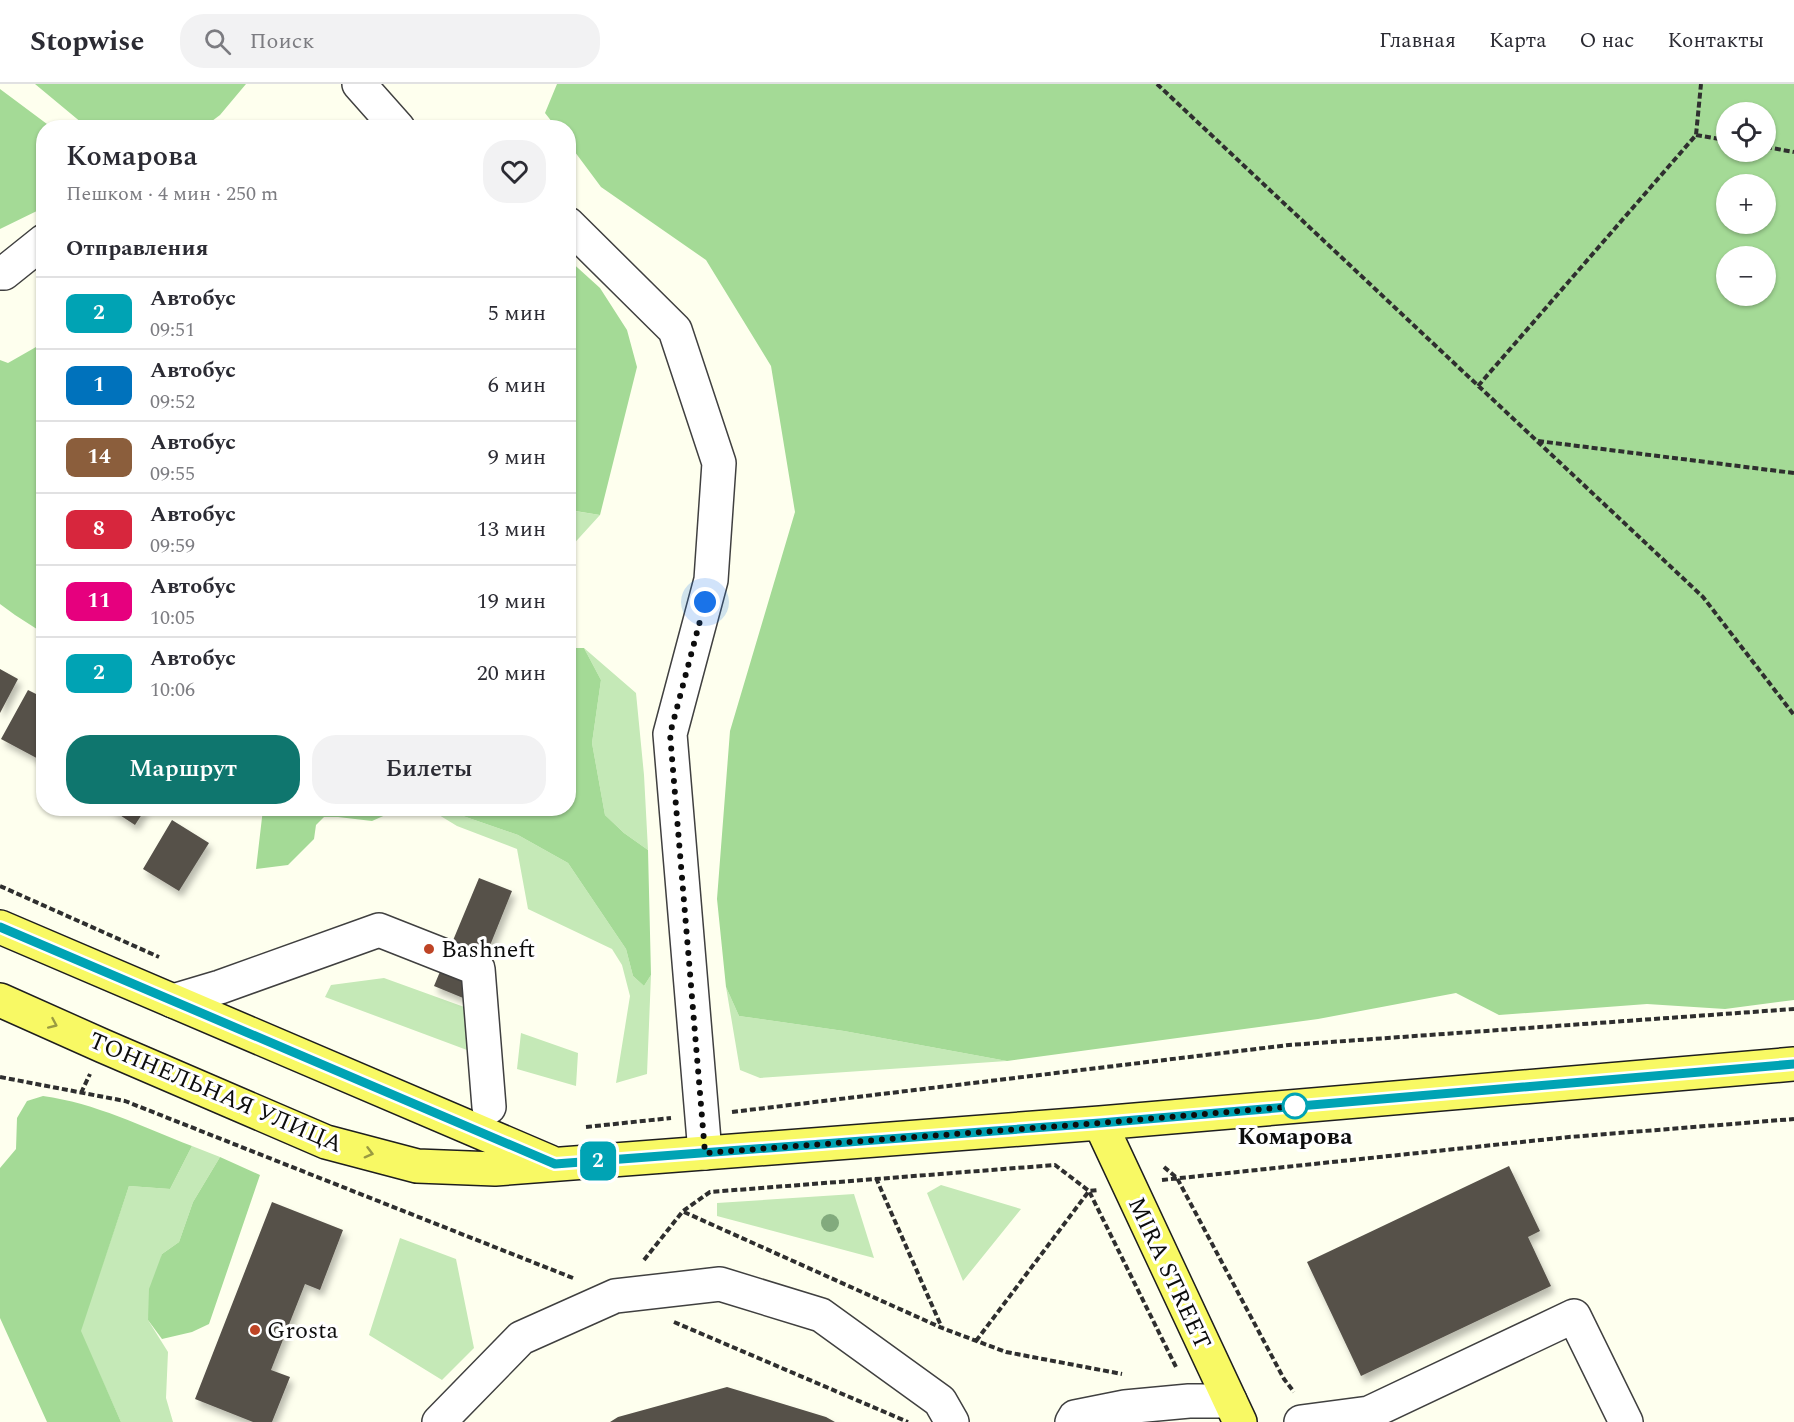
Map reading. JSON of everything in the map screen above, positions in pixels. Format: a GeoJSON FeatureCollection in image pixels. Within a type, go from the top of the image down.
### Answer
{"type":"FeatureCollection","features":[{"type":"Feature","properties":{"kind":"main road"},"geometry":{"type":"LineString","coordinates":[[0,927],[555,1164]]}},
{"type":"Feature","properties":{"kind":"main road","name":"ТОННЕЛЬНАЯ УЛИЦА"},"geometry":{"type":"LineString","coordinates":[[0,1000],[326,1142],[417,1166],[495,1169],[1100,1123],[1794,1064]]}},
{"type":"Feature","properties":{"kind":"main road","name":"MIRA STREET"},"geometry":{"type":"LineString","coordinates":[[1100,1123],[1235,1411]]}},
{"type":"Feature","properties":{"kind":"street"},"geometry":{"type":"LineString","coordinates":[[359,84],[391,120]]}},
{"type":"Feature","properties":{"kind":"street"},"geometry":{"type":"LineString","coordinates":[[576,232],[675,330],[719,463],[711,580],[670,734],[705,1153]]}},
{"type":"Feature","properties":{"kind":"street"},"geometry":{"type":"LineString","coordinates":[[0,273],[4,273],[36,247]]}},
{"type":"Feature","properties":{"kind":"street"},"geometry":{"type":"LineString","coordinates":[[173,1001],[220,987],[379,930],[478,969],[489,1107]]}},
{"type":"Feature","properties":{"kind":"street"},"geometry":{"type":"LineString","coordinates":[[439,1422],[521,1338],[615,1296],[720,1284],[820,1315],[940,1401],[952,1422]]}},
{"type":"Feature","properties":{"kind":"street"},"geometry":{"type":"LineString","coordinates":[[1307,1421],[1369,1413],[1574,1316],[1626,1422]]}},
{"type":"Feature","properties":{"kind":"street"},"geometry":{"type":"LineString","coordinates":[[1072,1422],[1075,1417],[1125,1407],[1189,1401],[1235,1411]]}},
{"type":"Feature","properties":{"kind":"path"},"geometry":{"type":"LineString","coordinates":[[1157,84],[1703,597],[1794,715]]}},
{"type":"Feature","properties":{"kind":"path"},"geometry":{"type":"LineString","coordinates":[[1478,386],[1696,135],[1701,84]]}},
{"type":"Feature","properties":{"kind":"path"},"geometry":{"type":"LineString","coordinates":[[1696,135],[1716,139]]}},
{"type":"Feature","properties":{"kind":"path"},"geometry":{"type":"LineString","coordinates":[[1776,149],[1794,152]]}},
{"type":"Feature","properties":{"kind":"path"},"geometry":{"type":"LineString","coordinates":[[1537,441],[1794,473]]}},
{"type":"Feature","properties":{"kind":"path"},"geometry":{"type":"LineString","coordinates":[[575,1129],[1289,1045],[1794,1009]]}},
{"type":"Feature","properties":{"kind":"path"},"geometry":{"type":"LineString","coordinates":[[0,1077],[125,1101],[615,1296],[683,1211],[710,1192],[1055,1165],[1089,1191],[1185,1386],[1189,1401]]}},
{"type":"Feature","properties":{"kind":"path"},"geometry":{"type":"LineString","coordinates":[[976,1341],[1089,1191],[1177,1178],[1569,1137],[1794,1119]]}},
{"type":"Feature","properties":{"kind":"path"},"geometry":{"type":"LineString","coordinates":[[1164,1167],[1177,1178],[1307,1421]]}},
{"type":"Feature","properties":{"kind":"path"},"geometry":{"type":"LineString","coordinates":[[876,1178],[942,1328]]}},
{"type":"Feature","properties":{"kind":"path"},"geometry":{"type":"LineString","coordinates":[[683,1211],[942,1328],[976,1341],[1006,1352],[1129,1375]]}},
{"type":"Feature","properties":{"kind":"path"},"geometry":{"type":"LineString","coordinates":[[669,1320],[908,1422]]}},
{"type":"Feature","properties":{"kind":"green space"},"geometry":{"type":"Polygon","coordinates":[[[35,84],[246,84],[213,120],[78,120],[35,84]]]}},
{"type":"Feature","properties":{"kind":"green space"},"geometry":{"type":"Polygon","coordinates":[[[557,84],[1794,84],[1794,1000],[1725,1009],[1647,1004],[1499,1015],[1456,993],[1318,1019],[1007,1061],[844,1031],[739,1016],[726,987],[717,899],[730,731],[795,512],[771,366],[706,260],[601,187],[576,153],[576,120],[550,120],[545,113],[557,84]]]}},
{"type":"Feature","properties":{"kind":"green space"},"geometry":{"type":"Polygon","coordinates":[[[0,89],[42,120],[36,120],[36,211],[0,229],[0,89]]]}},
{"type":"Feature","properties":{"kind":"green space"},"geometry":{"type":"Polygon","coordinates":[[[576,266],[600,288],[627,330],[637,367],[600,515],[576,511],[576,266]]]}},
{"type":"Feature","properties":{"kind":"green space"},"geometry":{"type":"Polygon","coordinates":[[[36,347],[36,628],[0,604],[0,360],[8,363],[36,347]]]}},
{"type":"Feature","properties":{"kind":"green space"},"geometry":{"type":"Polygon","coordinates":[[[576,511],[600,515],[576,541],[576,511]]]}},
{"type":"Feature","properties":{"kind":"green space"},"geometry":{"type":"Polygon","coordinates":[[[576,648],[584,648],[601,680],[592,743],[605,815],[624,833],[648,850],[651,975],[644,986],[633,976],[626,949],[568,863],[518,835],[463,816],[576,816],[576,648]]]}},
{"type":"Feature","properties":{"kind":"green space"},"geometry":{"type":"Polygon","coordinates":[[[584,648],[636,693],[648,850],[624,833],[605,815],[592,743],[601,680],[584,648]]]}},
{"type":"Feature","properties":{"kind":"green space"},"geometry":{"type":"Polygon","coordinates":[[[262,816],[383,816],[372,821],[324,817],[316,825],[314,839],[288,865],[256,869],[262,816]]]}},
{"type":"Feature","properties":{"kind":"green space"},"geometry":{"type":"Polygon","coordinates":[[[441,816],[463,816],[518,835],[568,863],[626,949],[633,976],[644,986],[651,975],[647,1074],[616,1083],[630,996],[622,965],[612,949],[528,909],[517,849],[457,826],[441,816]]]}},
{"type":"Feature","properties":{"kind":"green space"},"geometry":{"type":"Polygon","coordinates":[[[384,978],[467,1008],[472,1021],[467,1050],[325,997],[331,985],[384,978]]]}},
{"type":"Feature","properties":{"kind":"green space"},"geometry":{"type":"Polygon","coordinates":[[[726,987],[739,1016],[844,1031],[1007,1061],[760,1078],[740,1070],[726,987]]]}},
{"type":"Feature","properties":{"kind":"green space"},"geometry":{"type":"Polygon","coordinates":[[[521,1033],[578,1053],[576,1086],[517,1069],[521,1033]]]}},
{"type":"Feature","properties":{"kind":"green space"},"geometry":{"type":"Polygon","coordinates":[[[43,1096],[100,1110],[192,1146],[170,1189],[129,1186],[81,1331],[121,1422],[47,1422],[0,1318],[0,1168],[16,1149],[17,1118],[27,1101],[43,1096]]]}},
{"type":"Feature","properties":{"kind":"green space"},"geometry":{"type":"Polygon","coordinates":[[[192,1146],[220,1157],[193,1202],[179,1242],[162,1254],[148,1320],[168,1352],[166,1398],[173,1422],[121,1422],[80,1331],[129,1186],[170,1189],[192,1146]]]}},
{"type":"Feature","properties":{"kind":"green space"},"geometry":{"type":"Polygon","coordinates":[[[220,1157],[260,1175],[209,1324],[192,1332],[162,1339],[148,1320],[149,1289],[162,1254],[179,1242],[193,1202],[220,1157]]]}},
{"type":"Feature","properties":{"kind":"green space"},"geometry":{"type":"Polygon","coordinates":[[[941,1185],[1021,1209],[963,1281],[927,1193],[941,1185]]]}},
{"type":"Feature","properties":{"kind":"green space"},"geometry":{"type":"Polygon","coordinates":[[[854,1194],[874,1258],[717,1216],[717,1203],[854,1194]]]}},
{"type":"Feature","properties":{"kind":"green space"},"geometry":{"type":"Polygon","coordinates":[[[400,1238],[456,1259],[474,1348],[442,1380],[369,1335],[400,1238]]]}},
{"type":"Feature","properties":{"kind":"building"},"geometry":{"type":"Polygon","coordinates":[[[0,669],[18,679],[0,713],[0,669]]]}},
{"type":"Feature","properties":{"kind":"building"},"geometry":{"type":"Polygon","coordinates":[[[28,690],[36,694],[36,758],[1,739],[28,690]]]}},
{"type":"Feature","properties":{"kind":"building"},"geometry":{"type":"Polygon","coordinates":[[[121,816],[141,816],[135,825],[121,816]]]}},
{"type":"Feature","properties":{"kind":"building"},"geometry":{"type":"Polygon","coordinates":[[[172,820],[209,843],[179,891],[143,869],[172,820]]]}},
{"type":"Feature","properties":{"kind":"building"},"geometry":{"type":"Polygon","coordinates":[[[479,878],[512,891],[468,1000],[434,986],[479,878]]]}},
{"type":"Feature","properties":{"kind":"building"},"geometry":{"type":"Polygon","coordinates":[[[1509,1166],[1540,1231],[1528,1237],[1551,1286],[1361,1376],[1307,1262],[1509,1166]]]}},
{"type":"Feature","properties":{"kind":"building","name":"Grosta"},"geometry":{"type":"Polygon","coordinates":[[[272,1202],[343,1230],[320,1290],[305,1284],[271,1370],[290,1377],[272,1422],[253,1422],[195,1399],[272,1202]]]}},
{"type":"Feature","properties":{"kind":"building"},"geometry":{"type":"Polygon","coordinates":[[[727,1387],[826,1417],[835,1422],[610,1422],[618,1417],[727,1387]]]}},
{"type":"Feature","properties":{"kind":"bus line","name":"2"},"geometry":{"type":"LineString","coordinates":[[0,927],[555,1164],[1100,1123],[1794,1064]]}},
{"type":"Feature","properties":{"kind":"place","name":"Bashneft"},"geometry":{"type":"Point","coordinates":[429,949]}},
{"type":"Feature","properties":{"kind":"place","name":"Комарова"},"geometry":{"type":"Point","coordinates":[1295,1106]}},
{"type":"Feature","properties":{"kind":"place","name":"Grosta"},"geometry":{"type":"Point","coordinates":[255,1330]}},
{"type":"Feature","properties":{"kind":"route"},"geometry":{"type":"LineString","coordinates":[[705,602],[670,734],[705,1153],[1298,1106],[1295,1106]]}}]}
